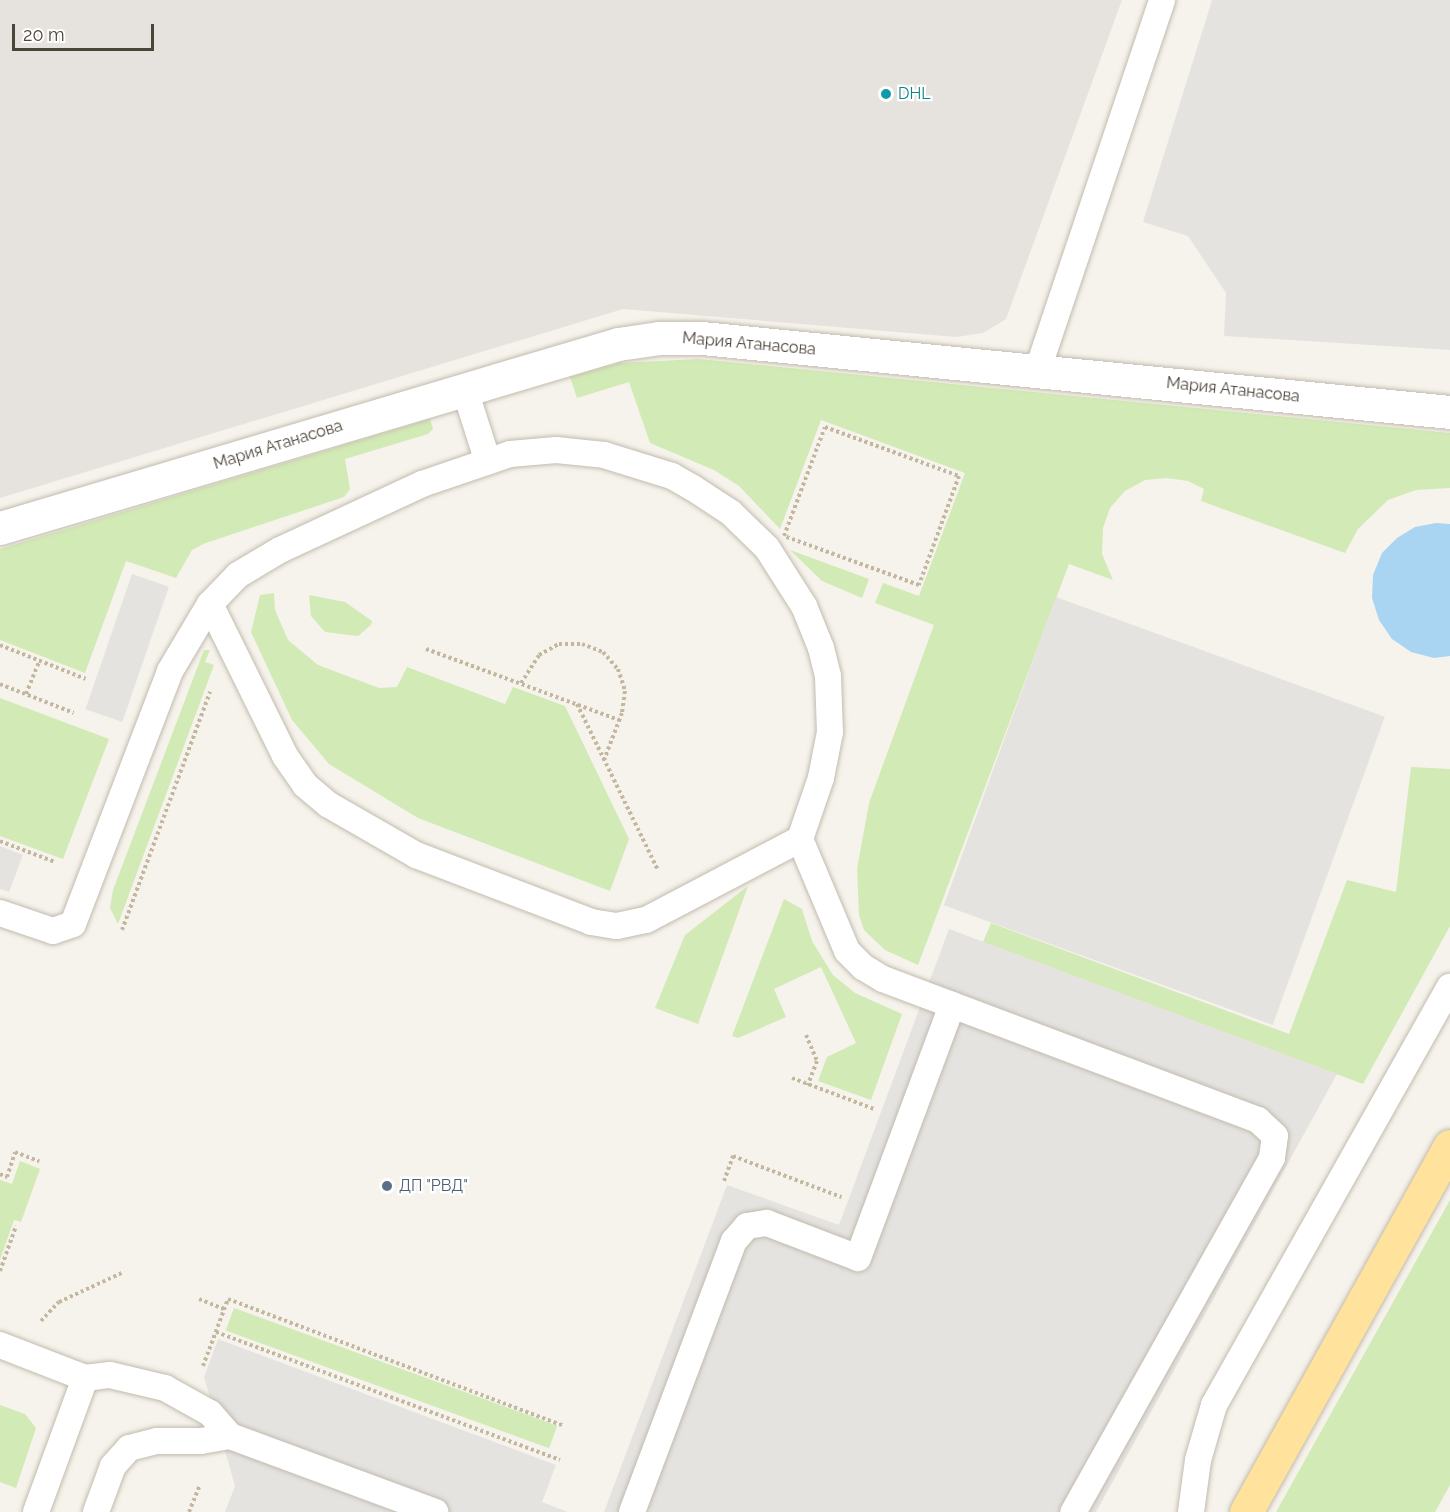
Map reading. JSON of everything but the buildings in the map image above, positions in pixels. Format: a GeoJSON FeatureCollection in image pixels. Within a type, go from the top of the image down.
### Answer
{"type":"FeatureCollection","features":[{"type":"Feature","properties":{"kind":"main road"},"geometry":{"type":"LineString","coordinates":[[1246,1512],[1450,1146]]}},
{"type":"Feature","properties":{"kind":"street","name":"Мария Атанасова"},"geometry":{"type":"LineString","coordinates":[[0,528],[618,344],[659,338],[702,338],[1450,412]]}},
{"type":"Feature","properties":{"kind":"lane"},"geometry":{"type":"LineString","coordinates":[[1037,372],[1162,0]]}},
{"type":"Feature","properties":{"kind":"lane"},"geometry":{"type":"LineString","coordinates":[[465,390],[487,459]]}},
{"type":"Feature","properties":{"kind":"lane"},"geometry":{"type":"LineString","coordinates":[[0,913],[53,931],[64,930],[80,914],[170,671],[210,604],[238,575],[280,550],[422,484],[487,459],[556,450],[604,455],[649,468],[710,498],[767,548],[813,624],[828,676],[831,723],[826,757],[800,839],[847,951],[863,967],[883,979],[1258,1120],[1275,1136],[1272,1158],[1073,1512]]}},
{"type":"Feature","properties":{"kind":"lane"},"geometry":{"type":"LineString","coordinates":[[210,604],[285,756],[305,785],[329,805],[416,855],[591,922],[617,926],[646,920],[800,839]]}},
{"type":"Feature","properties":{"kind":"lane"},"geometry":{"type":"LineString","coordinates":[[1191,1512],[1197,1460],[1214,1405],[1450,987]]}},
{"type":"Feature","properties":{"kind":"lane"},"geometry":{"type":"LineString","coordinates":[[632,1512],[734,1241],[747,1226],[767,1223],[858,1258],[952,1005]]}},
{"type":"Feature","properties":{"kind":"lane"},"geometry":{"type":"LineString","coordinates":[[0,1346],[85,1378],[110,1375],[165,1388],[210,1413],[230,1436]]}},
{"type":"Feature","properties":{"kind":"lane"},"geometry":{"type":"LineString","coordinates":[[36,1512],[85,1378]]}},
{"type":"Feature","properties":{"kind":"lane"},"geometry":{"type":"LineString","coordinates":[[96,1512],[113,1466],[129,1448],[158,1441],[230,1436],[435,1512]]}},
{"type":"Feature","properties":{"kind":"path"},"geometry":{"type":"LineString","coordinates":[[825,427],[959,476],[919,585],[784,536],[825,427]]}},
{"type":"Feature","properties":{"kind":"path"},"geometry":{"type":"LineString","coordinates":[[521,683],[531,663],[549,648],[571,643],[593,647],[611,660],[623,680],[624,702],[604,760]]}},
{"type":"Feature","properties":{"kind":"path"},"geometry":{"type":"LineString","coordinates":[[0,645],[86,679]]}},
{"type":"Feature","properties":{"kind":"path"},"geometry":{"type":"LineString","coordinates":[[426,649],[619,720]]}},
{"type":"Feature","properties":{"kind":"path"},"geometry":{"type":"LineString","coordinates":[[26,694],[39,661]]}},
{"type":"Feature","properties":{"kind":"path"},"geometry":{"type":"LineString","coordinates":[[0,684],[74,713]]}},
{"type":"Feature","properties":{"kind":"path"},"geometry":{"type":"LineString","coordinates":[[122,930],[212,686]]}},
{"type":"Feature","properties":{"kind":"path"},"geometry":{"type":"LineString","coordinates":[[577,704],[663,882]]}},
{"type":"Feature","properties":{"kind":"path"},"geometry":{"type":"LineString","coordinates":[[0,841],[58,864]]}},
{"type":"Feature","properties":{"kind":"path"},"geometry":{"type":"LineString","coordinates":[[806,1035],[816,1060],[808,1085]]}},
{"type":"Feature","properties":{"kind":"path"},"geometry":{"type":"LineString","coordinates":[[792,1078],[874,1110]]}},
{"type":"Feature","properties":{"kind":"path"},"geometry":{"type":"LineString","coordinates":[[0,1174],[6,1177],[15,1152],[39,1161]]}},
{"type":"Feature","properties":{"kind":"path"},"geometry":{"type":"LineString","coordinates":[[724,1180],[733,1156],[842,1197]]}},
{"type":"Feature","properties":{"kind":"path"},"geometry":{"type":"LineString","coordinates":[[0,1271],[16,1226]]}},
{"type":"Feature","properties":{"kind":"path"},"geometry":{"type":"LineString","coordinates":[[32,1323],[47,1316],[58,1302],[124,1272]]}},
{"type":"Feature","properties":{"kind":"path"},"geometry":{"type":"LineString","coordinates":[[199,1299],[224,1309]]}},
{"type":"Feature","properties":{"kind":"path"},"geometry":{"type":"LineString","coordinates":[[560,1460],[216,1332],[228,1299],[564,1426]]}},
{"type":"Feature","properties":{"kind":"path"},"geometry":{"type":"LineString","coordinates":[[189,1512],[200,1485]]}},
{"type":"Feature","properties":{"kind":"shaded area"},"geometry":{"type":"Polygon","coordinates":[[[0,0],[1122,0],[1006,319],[983,333],[956,337],[623,309],[0,498],[0,0]]]}},
{"type":"Feature","properties":{"kind":"shaded area"},"geometry":{"type":"Polygon","coordinates":[[[1212,0],[1450,0],[1450,350],[1224,336],[1226,293],[1188,236],[1143,222],[1212,0]]]}},
{"type":"Feature","properties":{"kind":"shaded area"},"geometry":{"type":"Polygon","coordinates":[[[132,574],[169,587],[122,722],[85,709],[132,574]]]}},
{"type":"Feature","properties":{"kind":"shaded area"},"geometry":{"type":"Polygon","coordinates":[[[1056,597],[1385,717],[1273,1025],[944,905],[1056,597]]]}},
{"type":"Feature","properties":{"kind":"shaded area"},"geometry":{"type":"Polygon","coordinates":[[[0,846],[23,855],[9,892],[0,889],[0,846]]]}},
{"type":"Feature","properties":{"kind":"shaded area"},"geometry":{"type":"Polygon","coordinates":[[[949,929],[1337,1074],[1096,1512],[604,1512],[727,1185],[839,1225],[949,929]]]}},
{"type":"Feature","properties":{"kind":"shaded area"},"geometry":{"type":"Polygon","coordinates":[[[218,1339],[556,1465],[542,1502],[568,1512],[225,1512],[235,1486],[204,1377],[218,1339]]]}},
{"type":"Feature","properties":{"kind":"green space"},"geometry":{"type":"Polygon","coordinates":[[[699,359],[1450,433],[1450,488],[1416,490],[1388,500],[1358,529],[1345,553],[1201,501],[1204,489],[1188,481],[1167,478],[1145,480],[1125,491],[1110,508],[1103,528],[1102,554],[1113,580],[1069,564],[918,965],[885,950],[864,930],[859,915],[857,869],[869,803],[934,625],[875,603],[883,583],[919,596],[965,473],[821,420],[780,529],[739,486],[714,470],[650,443],[629,382],[577,398],[570,377],[619,363],[699,359]]]}},
{"type":"Feature","properties":{"kind":"green space"},"geometry":{"type":"Polygon","coordinates":[[[430,419],[433,429],[428,434],[345,459],[350,489],[344,497],[203,544],[192,550],[176,578],[126,561],[85,673],[0,640],[0,549],[430,419]]]}},
{"type":"Feature","properties":{"kind":"green space"},"geometry":{"type":"Polygon","coordinates":[[[790,550],[869,579],[862,598],[822,581],[790,550]]]}},
{"type":"Feature","properties":{"kind":"green space"},"geometry":{"type":"Polygon","coordinates":[[[274,593],[275,610],[288,640],[318,665],[379,688],[397,687],[407,667],[505,704],[513,687],[565,706],[629,839],[610,891],[418,818],[329,764],[292,720],[251,632],[260,595],[274,593]]]}},
{"type":"Feature","properties":{"kind":"green space"},"geometry":{"type":"Polygon","coordinates":[[[309,595],[345,602],[372,621],[371,625],[358,636],[325,632],[311,616],[309,595]]]}},
{"type":"Feature","properties":{"kind":"green space"},"geometry":{"type":"Polygon","coordinates":[[[204,650],[210,650],[205,662],[214,665],[118,924],[110,908],[113,890],[204,650]]]}},
{"type":"Feature","properties":{"kind":"green space"},"geometry":{"type":"Polygon","coordinates":[[[0,698],[109,739],[63,859],[0,836],[0,698]]]}},
{"type":"Feature","properties":{"kind":"green space"},"geometry":{"type":"Polygon","coordinates":[[[1411,767],[1450,769],[1450,926],[1363,1084],[983,942],[991,923],[1289,1034],[1347,880],[1396,892],[1411,767]]]}},
{"type":"Feature","properties":{"kind":"green space"},"geometry":{"type":"Polygon","coordinates":[[[748,886],[698,1024],[655,1008],[685,935],[748,886]]]}},
{"type":"Feature","properties":{"kind":"green space"},"geometry":{"type":"Polygon","coordinates":[[[784,899],[802,909],[812,941],[833,975],[855,993],[902,1014],[871,1100],[818,1081],[827,1057],[856,1043],[821,967],[774,989],[786,1017],[738,1038],[732,1036],[784,899]]]}},
{"type":"Feature","properties":{"kind":"green space"},"geometry":{"type":"Polygon","coordinates":[[[20,1161],[40,1169],[21,1222],[14,1220],[0,1260],[0,1180],[12,1184],[20,1161]]]}},
{"type":"Feature","properties":{"kind":"green space"},"geometry":{"type":"Polygon","coordinates":[[[1450,1200],[1450,1485],[1435,1512],[1276,1512],[1450,1200]]]}},
{"type":"Feature","properties":{"kind":"green space"},"geometry":{"type":"Polygon","coordinates":[[[234,1308],[557,1426],[549,1448],[226,1331],[234,1308]]]}},
{"type":"Feature","properties":{"kind":"green space"},"geometry":{"type":"Polygon","coordinates":[[[0,1405],[25,1414],[36,1428],[16,1488],[0,1482],[0,1405]]]}},
{"type":"Feature","properties":{"kind":"water"},"geometry":{"type":"Polygon","coordinates":[[[1436,523],[1450,524],[1450,656],[1434,658],[1411,652],[1392,639],[1379,620],[1372,598],[1373,575],[1382,553],[1397,538],[1415,527],[1436,523]]]}},
{"type":"Feature","properties":{"kind":"place","name":"DHL"},"geometry":{"type":"Point","coordinates":[886,94]}},
{"type":"Feature","properties":{"kind":"place","name":"ДП \"РВД\""},"geometry":{"type":"Point","coordinates":[387,1186]}}]}
